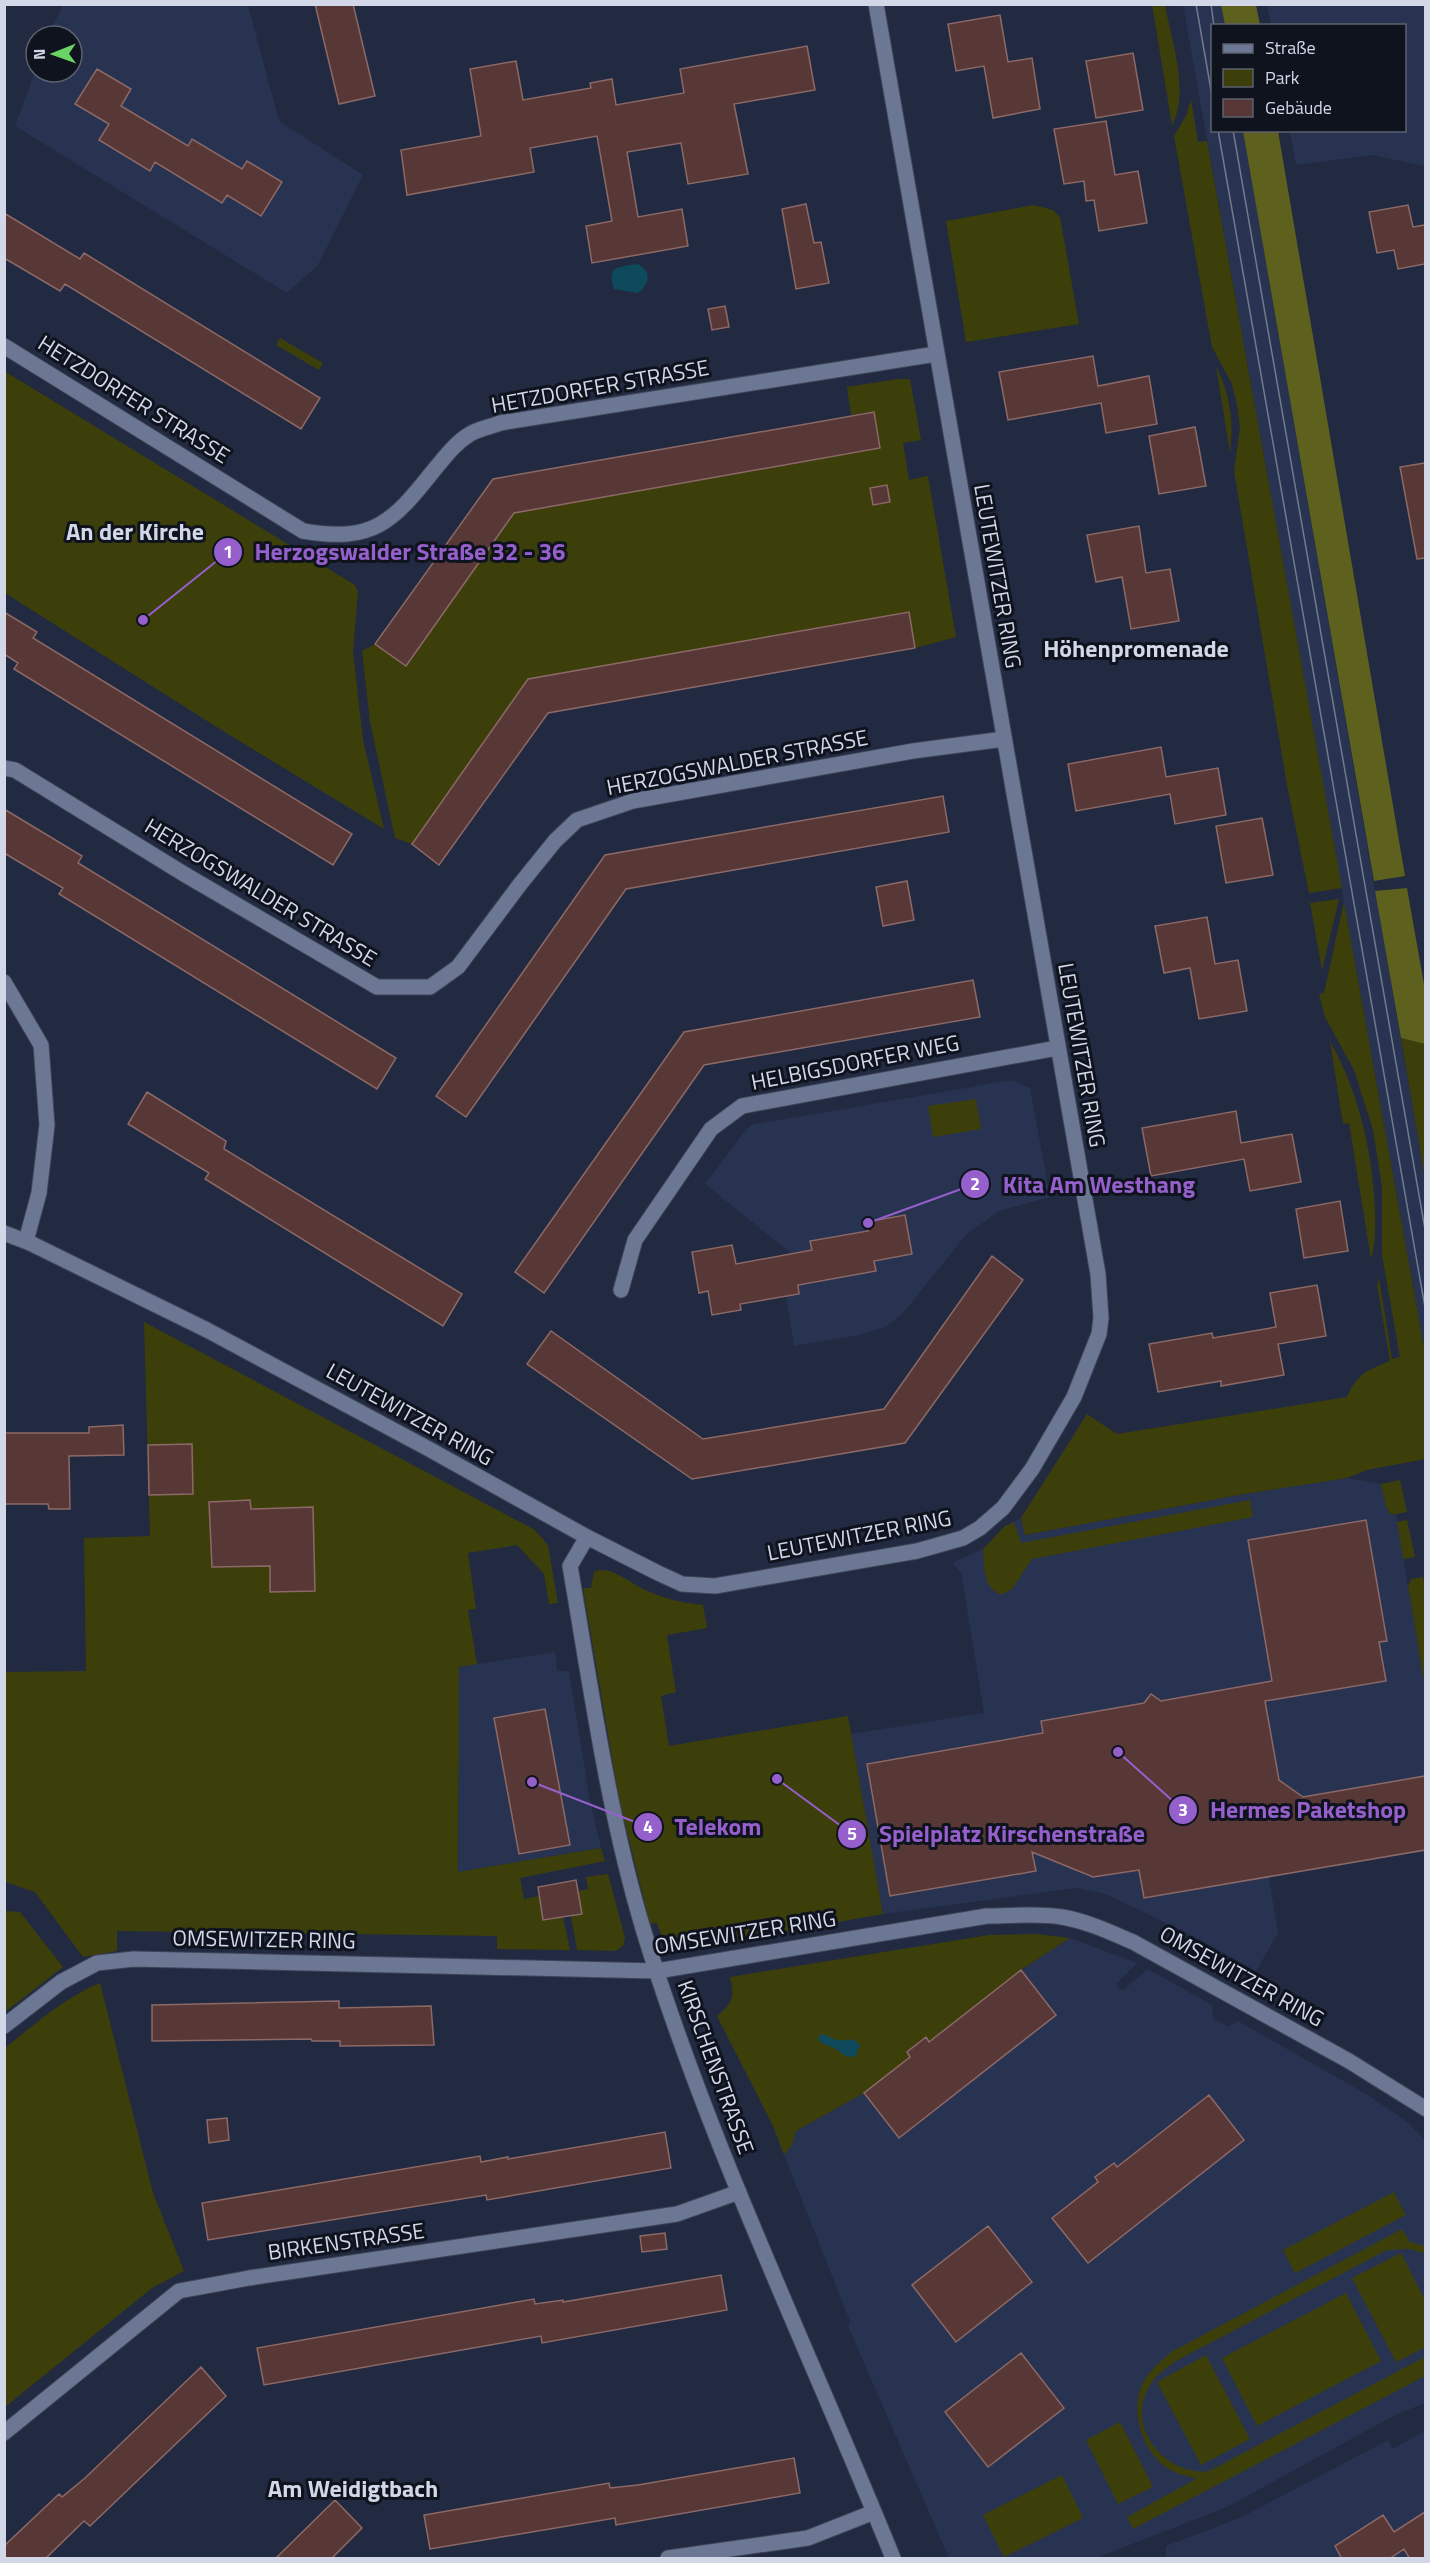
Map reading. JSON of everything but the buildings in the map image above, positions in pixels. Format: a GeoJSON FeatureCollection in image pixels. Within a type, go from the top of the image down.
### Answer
{"type":"FeatureCollection","features":[{"type":"Feature","properties":{"kind":"street","name":"LEUTEWITZER RING"},"geometry":{"type":"LineString","coordinates":[[4,1233],[26,1241],[207,1330],[428,1448],[587,1537],[682,1584],[715,1586],[917,1551],[963,1538],[1003,1508],[1032,1468],[1074,1397],[1099,1334],[1101,1318],[1098,1274],[876,4]]}},
{"type":"Feature","properties":{"kind":"street","name":"HETZDORFER STRASSE"},"geometry":{"type":"LineString","coordinates":[[4,346],[303,531],[331,536],[361,534],[383,523],[404,508],[450,450],[470,434],[500,423],[936,354]]}},
{"type":"Feature","properties":{"kind":"street","name":"HERZOGSWALDER STRASSE"},"geometry":{"type":"LineString","coordinates":[[4,768],[15,770],[184,874],[377,987],[403,988],[430,987],[458,967],[521,883],[555,841],[577,820],[645,799],[913,751],[1004,739]]}},
{"type":"Feature","properties":{"kind":"street"},"geometry":{"type":"LineString","coordinates":[[4,982],[41,1045],[47,1125],[39,1193],[26,1241]]}},
{"type":"Feature","properties":{"kind":"street","name":"HELBIGSDORFER WEG"},"geometry":{"type":"LineString","coordinates":[[621,1290],[635,1240],[711,1129],[742,1106],[1057,1048]]}},
{"type":"Feature","properties":{"kind":"street","name":"KIRSCHENSTRASSE"},"geometry":{"type":"LineString","coordinates":[[587,1537],[570,1566],[604,1761],[625,1864],[657,1971],[677,2032],[739,2192],[893,2559]]}},
{"type":"Feature","properties":{"kind":"street","name":"OMSEWITZER RING"},"geometry":{"type":"LineString","coordinates":[[4,2026],[61,1982],[97,1964],[134,1959],[657,1971],[987,1916],[1029,1915],[1062,1917],[1100,1928],[1132,1942],[1349,2061],[1425,2109]]}},
{"type":"Feature","properties":{"kind":"street","name":"BIRKENSTRASSE"},"geometry":{"type":"LineString","coordinates":[[4,2433],[178,2291],[260,2276],[677,2214],[739,2192]]}},
{"type":"Feature","properties":{"kind":"street"},"geometry":{"type":"LineString","coordinates":[[668,2559],[808,2538],[874,2512]]}},
{"type":"Feature","properties":{"kind":"shaded area"},"geometry":{"type":"Polygon","coordinates":[[[63,5],[248,5],[279,121],[363,175],[318,265],[287,293],[15,126],[30,84],[84,84],[84,24],[54,24],[63,5]]]}},
{"type":"Feature","properties":{"kind":"shaded area"},"geometry":{"type":"Polygon","coordinates":[[[1183,5],[1221,5],[1225,24],[1211,24],[1211,132],[1243,132],[1425,1179],[1425,1353],[1183,5]]]}},
{"type":"Feature","properties":{"kind":"shaded area"},"geometry":{"type":"Polygon","coordinates":[[[1221,5],[1256,5],[1260,24],[1225,24],[1221,5]]]}},
{"type":"Feature","properties":{"kind":"shaded area"},"geometry":{"type":"Polygon","coordinates":[[[1267,5],[1425,5],[1425,166],[1372,155],[1296,165],[1290,132],[1406,132],[1406,24],[1271,24],[1267,5]]]}},
{"type":"Feature","properties":{"kind":"shaded area"},"geometry":{"type":"Polygon","coordinates":[[[1243,132],[1278,132],[1405,876],[1374,881],[1243,132]]]}},
{"type":"Feature","properties":{"kind":"shaded area"},"geometry":{"type":"Polygon","coordinates":[[[638,264],[646,271],[648,278],[642,289],[638,293],[614,289],[613,271],[620,267],[638,264]]]}},
{"type":"Feature","properties":{"kind":"shaded area"},"geometry":{"type":"Polygon","coordinates":[[[1407,888],[1425,990],[1425,1044],[1401,1038],[1375,891],[1407,888]]]}},
{"type":"Feature","properties":{"kind":"shaded area"},"geometry":{"type":"Polygon","coordinates":[[[1012,1080],[1030,1088],[1050,1197],[999,1211],[966,1235],[903,1313],[885,1327],[860,1335],[794,1346],[786,1296],[799,1293],[792,1254],[705,1184],[742,1135],[751,1125],[1012,1080]]]}},
{"type":"Feature","properties":{"kind":"shaded area"},"geometry":{"type":"Polygon","coordinates":[[[1347,1478],[1381,1484],[1386,1507],[1391,1515],[1396,1514],[1425,1688],[1425,1850],[1269,1878],[1278,1933],[1256,1971],[1195,1937],[1106,1894],[1076,1888],[883,1914],[851,1734],[984,1713],[961,1572],[952,1563],[983,1549],[1005,1526],[1021,1518],[1025,1535],[1239,1495],[1347,1478]]]}},
{"type":"Feature","properties":{"kind":"shaded area"},"geometry":{"type":"Polygon","coordinates":[[[555,1652],[557,1671],[569,1671],[589,1796],[601,1848],[458,1873],[459,1667],[555,1652]]]}},
{"type":"Feature","properties":{"kind":"shaded area"},"geometry":{"type":"Polygon","coordinates":[[[1070,1938],[1137,1963],[1116,1984],[1122,1991],[1148,1969],[1212,2005],[1213,2018],[1227,2027],[1238,2021],[1368,2095],[1406,2121],[1425,2140],[1425,2403],[1395,2415],[1227,2507],[1096,2558],[949,2558],[848,2326],[850,2321],[784,2155],[792,2145],[796,2131],[864,2093],[910,2057],[907,2052],[926,2037],[929,2042],[1021,1970],[1070,1938]]]}},
{"type":"Feature","properties":{"kind":"shaded area"},"geometry":{"type":"Polygon","coordinates":[[[823,2034],[836,2040],[857,2042],[860,2045],[856,2056],[847,2057],[820,2042],[818,2037],[823,2034]]]}},
{"type":"Feature","properties":{"kind":"shaded area"},"geometry":{"type":"Polygon","coordinates":[[[1425,2431],[1425,2558],[1166,2558],[1166,2546],[1242,2517],[1388,2440],[1393,2449],[1425,2431]]]}},
{"type":"Feature","properties":{"kind":"green space"},"geometry":{"type":"Polygon","coordinates":[[[1152,5],[1165,5],[1177,66],[1179,98],[1172,125],[1152,5]]]}},
{"type":"Feature","properties":{"kind":"green space"},"geometry":{"type":"Polygon","coordinates":[[[1191,99],[1198,142],[1207,141],[1342,888],[1309,893],[1287,785],[1234,471],[1240,428],[1237,405],[1232,384],[1212,347],[1174,136],[1186,116],[1191,99]]]}},
{"type":"Feature","properties":{"kind":"green space"},"geometry":{"type":"Polygon","coordinates":[[[1034,205],[1053,210],[1060,217],[1079,324],[966,342],[946,221],[1034,205]]]}},
{"type":"Feature","properties":{"kind":"green space"},"geometry":{"type":"Polygon","coordinates":[[[280,338],[323,363],[319,370],[276,345],[280,338]]]}},
{"type":"Feature","properties":{"kind":"green space"},"geometry":{"type":"Polygon","coordinates":[[[1216,366],[1225,387],[1230,408],[1230,453],[1216,366]]]}},
{"type":"Feature","properties":{"kind":"green space"},"geometry":{"type":"Polygon","coordinates":[[[4,371],[355,585],[358,592],[353,652],[363,740],[384,829],[223,731],[5,593],[4,371]]]}},
{"type":"Feature","properties":{"kind":"green space"},"geometry":{"type":"Polygon","coordinates":[[[910,379],[921,440],[903,443],[909,480],[928,476],[956,637],[915,648],[908,612],[528,679],[412,844],[395,838],[370,722],[362,651],[375,644],[406,665],[514,513],[880,448],[874,412],[851,415],[847,387],[910,379]]]}},
{"type":"Feature","properties":{"kind":"green space"},"geometry":{"type":"Polygon","coordinates":[[[1339,899],[1322,970],[1310,903],[1339,899]]]}},
{"type":"Feature","properties":{"kind":"green space"},"geometry":{"type":"Polygon","coordinates":[[[1344,902],[1425,1353],[1425,1459],[1367,1470],[1347,1478],[1239,1495],[1025,1535],[1021,1518],[1087,1414],[1117,1434],[1347,1397],[1359,1378],[1375,1367],[1390,1361],[1377,1285],[1379,1278],[1392,1359],[1400,1357],[1382,1255],[1382,1187],[1373,1130],[1354,1070],[1325,1017],[1319,994],[1324,993],[1344,902]]]}},
{"type":"Feature","properties":{"kind":"green space"},"geometry":{"type":"Polygon","coordinates":[[[1401,1038],[1425,1044],[1425,1179],[1401,1038]]]}},
{"type":"Feature","properties":{"kind":"green space"},"geometry":{"type":"Polygon","coordinates":[[[1330,1041],[1356,1101],[1371,1165],[1375,1209],[1371,1259],[1349,1123],[1343,1124],[1330,1041]]]}},
{"type":"Feature","properties":{"kind":"green space"},"geometry":{"type":"Polygon","coordinates":[[[976,1099],[981,1129],[933,1137],[928,1106],[976,1099]]]}},
{"type":"Feature","properties":{"kind":"green space"},"geometry":{"type":"Polygon","coordinates":[[[144,1322],[535,1530],[548,1545],[558,1603],[549,1604],[544,1574],[517,1545],[468,1553],[476,1609],[468,1610],[477,1664],[459,1667],[458,1872],[601,1848],[605,1861],[520,1878],[524,1899],[539,1896],[543,1920],[563,1917],[570,1950],[497,1949],[497,1936],[117,1931],[117,1951],[83,1957],[35,1892],[5,1882],[5,1672],[86,1671],[84,1538],[150,1536],[144,1322]]]}},
{"type":"Feature","properties":{"kind":"green space"},"geometry":{"type":"Polygon","coordinates":[[[1400,1480],[1407,1512],[1391,1515],[1386,1507],[1381,1484],[1400,1480]]]}},
{"type":"Feature","properties":{"kind":"green space"},"geometry":{"type":"Polygon","coordinates":[[[1250,1500],[1253,1517],[1032,1559],[1012,1589],[1001,1595],[987,1582],[983,1549],[1005,1526],[1014,1522],[1021,1543],[1250,1500]]]}},
{"type":"Feature","properties":{"kind":"green space"},"geometry":{"type":"Polygon","coordinates":[[[1407,1520],[1415,1557],[1403,1559],[1397,1522],[1407,1520]]]}},
{"type":"Feature","properties":{"kind":"green space"},"geometry":{"type":"Polygon","coordinates":[[[599,1570],[616,1574],[657,1595],[703,1605],[707,1628],[667,1635],[676,1692],[661,1696],[669,1746],[848,1716],[883,1914],[687,1949],[670,1945],[663,1939],[657,1923],[650,1924],[619,1799],[583,1588],[591,1588],[594,1572],[599,1570]]]}},
{"type":"Feature","properties":{"kind":"green space"},"geometry":{"type":"Polygon","coordinates":[[[1423,1577],[1426,1595],[1425,1688],[1408,1586],[1411,1579],[1423,1577]]]}},
{"type":"Feature","properties":{"kind":"green space"},"geometry":{"type":"Polygon","coordinates":[[[608,1874],[625,1938],[623,1946],[615,1951],[577,1950],[571,1916],[578,1891],[588,1889],[586,1877],[608,1874]]]}},
{"type":"Feature","properties":{"kind":"green space"},"geometry":{"type":"Polygon","coordinates":[[[5,1911],[20,1912],[63,1967],[5,2012],[5,1911]]]}},
{"type":"Feature","properties":{"kind":"green space"},"geometry":{"type":"Polygon","coordinates":[[[1036,1934],[1070,1938],[1021,1970],[929,2042],[925,2037],[907,2052],[910,2057],[864,2093],[796,2131],[792,2145],[784,2155],[773,2126],[717,2016],[731,1999],[730,1977],[989,1935],[1036,1934]]]}},
{"type":"Feature","properties":{"kind":"green space"},"geometry":{"type":"Polygon","coordinates":[[[100,1983],[153,2193],[184,2271],[152,2288],[5,2407],[5,2048],[62,2004],[100,1983]]]}},
{"type":"Feature","properties":{"kind":"green space"},"geometry":{"type":"Polygon","coordinates":[[[1394,2192],[1406,2215],[1295,2273],[1283,2250],[1394,2192]]]}},
{"type":"Feature","properties":{"kind":"green space"},"geometry":{"type":"Polygon","coordinates":[[[1402,2229],[1410,2242],[1425,2246],[1425,2253],[1409,2249],[1387,2250],[1176,2361],[1159,2374],[1149,2386],[1142,2406],[1143,2421],[1147,2435],[1167,2459],[1180,2467],[1194,2471],[1209,2471],[1425,2357],[1425,2376],[1133,2529],[1127,2517],[1196,2479],[1164,2466],[1155,2457],[1142,2436],[1137,2411],[1138,2399],[1141,2387],[1154,2368],[1171,2352],[1402,2229]]]}},
{"type":"Feature","properties":{"kind":"green space"},"geometry":{"type":"Polygon","coordinates":[[[1401,2253],[1425,2300],[1426,2347],[1396,2362],[1352,2278],[1401,2253]]]}},
{"type":"Feature","properties":{"kind":"green space"},"geometry":{"type":"Polygon","coordinates":[[[1346,2293],[1381,2361],[1257,2426],[1222,2358],[1346,2293]]]}},
{"type":"Feature","properties":{"kind":"green space"},"geometry":{"type":"Polygon","coordinates":[[[1206,2355],[1250,2439],[1201,2465],[1157,2382],[1206,2355]]]}},
{"type":"Feature","properties":{"kind":"green space"},"geometry":{"type":"Polygon","coordinates":[[[1120,2422],[1153,2487],[1118,2504],[1086,2440],[1120,2422]]]}},
{"type":"Feature","properties":{"kind":"green space"},"geometry":{"type":"Polygon","coordinates":[[[1062,2475],[1083,2518],[1004,2557],[983,2515],[1062,2475]]]}},
{"type":"Feature","properties":{"kind":"tram line"},"geometry":{"type":"LineString","coordinates":[[1196,4],[1211,90]]}},
{"type":"Feature","properties":{"kind":"tram line"},"geometry":{"type":"LineString","coordinates":[[1211,4],[1214,24]]}},
{"type":"Feature","properties":{"kind":"tram line"},"geometry":{"type":"LineString","coordinates":[[1218,132],[1426,1313]]}},
{"type":"Feature","properties":{"kind":"tram line"},"geometry":{"type":"LineString","coordinates":[[1233,132],[1426,1235]]}},
{"type":"Feature","properties":{"kind":"place","name":"Herzogswalder Straße 32 - 36"},"geometry":{"type":"Point","coordinates":[143,620]}},
{"type":"Feature","properties":{"kind":"place","name":"Kita Am Westhang"},"geometry":{"type":"Point","coordinates":[868,1223]}},
{"type":"Feature","properties":{"kind":"place","name":"Hermes Paketshop"},"geometry":{"type":"Point","coordinates":[1118,1752]}},
{"type":"Feature","properties":{"kind":"place","name":"Spielplatz Kirschenstraße"},"geometry":{"type":"Point","coordinates":[777,1779]}},
{"type":"Feature","properties":{"kind":"place","name":"Telekom"},"geometry":{"type":"Point","coordinates":[532,1782]}},
{"type":"Feature","properties":{"kind":"district","name":"An der Kirche"},"geometry":{"type":"Point","coordinates":[135,532]}},
{"type":"Feature","properties":{"kind":"district","name":"Höhenpromenade"},"geometry":{"type":"Point","coordinates":[1136,649]}},
{"type":"Feature","properties":{"kind":"district","name":"Am Weidigtbach"},"geometry":{"type":"Point","coordinates":[353,2489]}}]}
